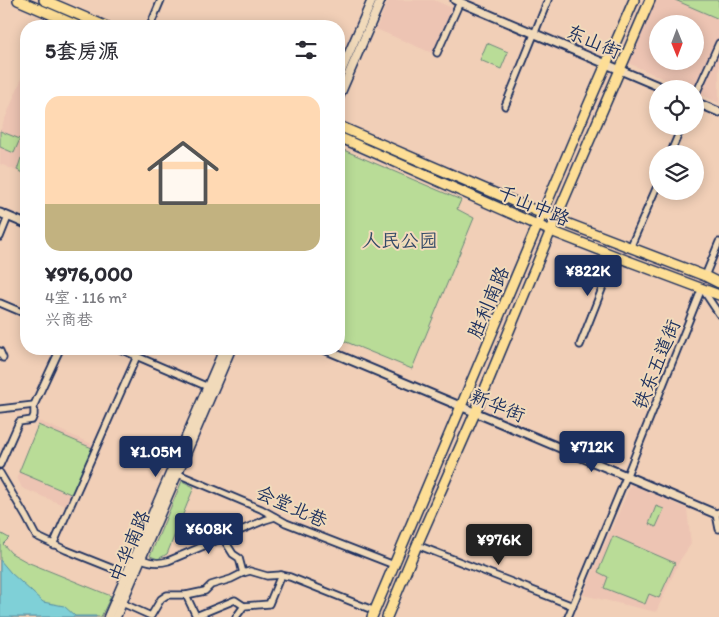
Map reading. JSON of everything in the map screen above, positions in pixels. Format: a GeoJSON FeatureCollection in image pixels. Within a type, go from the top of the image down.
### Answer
{"type":"FeatureCollection","features":[{"type":"Feature","properties":{"kind":"main road"},"geometry":{"type":"LineString","coordinates":[[18,0],[64,20]]}},
{"type":"Feature","properties":{"kind":"main road"},"geometry":{"type":"LineString","coordinates":[[44,0],[91,20]]}},
{"type":"Feature","properties":{"kind":"main road"},"geometry":{"type":"LineString","coordinates":[[345,62],[372,0]]}},
{"type":"Feature","properties":{"kind":"main road"},"geometry":{"type":"LineString","coordinates":[[345,83],[381,0]]}},
{"type":"Feature","properties":{"kind":"main road","name":"胜利南路"},"geometry":{"type":"LineString","coordinates":[[373,614],[634,0]]}},
{"type":"Feature","properties":{"kind":"main road","name":"胜利南路"},"geometry":{"type":"LineString","coordinates":[[387,617],[650,0]]}},
{"type":"Feature","properties":{"kind":"main road","name":"千山中路"},"geometry":{"type":"LineString","coordinates":[[345,129],[543,214],[719,282]]}},
{"type":"Feature","properties":{"kind":"main road","name":"千山中路"},"geometry":{"type":"LineString","coordinates":[[345,140],[551,231],[719,296]]}},
{"type":"Feature","properties":{"kind":"main road"},"geometry":{"type":"LineString","coordinates":[[108,617],[221,355]]}},
{"type":"Feature","properties":{"kind":"main road","name":"中华南路"},"geometry":{"type":"LineString","coordinates":[[116,617],[228,355]]}},
{"type":"Feature","properties":{"kind":"street"},"geometry":{"type":"LineString","coordinates":[[153,20],[161,0]]}},
{"type":"Feature","properties":{"kind":"street"},"geometry":{"type":"LineString","coordinates":[[505,106],[548,0]]}},
{"type":"Feature","properties":{"kind":"street"},"geometry":{"type":"LineString","coordinates":[[437,53],[462,2]]}},
{"type":"Feature","properties":{"kind":"street","name":"东山街"},"geometry":{"type":"LineString","coordinates":[[462,2],[649,83]]}},
{"type":"Feature","properties":{"kind":"street"},"geometry":{"type":"LineString","coordinates":[[702,80],[719,43]]}},
{"type":"Feature","properties":{"kind":"street"},"geometry":{"type":"LineString","coordinates":[[704,106],[719,112]]}},
{"type":"Feature","properties":{"kind":"street"},"geometry":{"type":"LineString","coordinates":[[630,248],[651,200]]}},
{"type":"Feature","properties":{"kind":"street"},"geometry":{"type":"LineString","coordinates":[[0,213],[20,222]]}},
{"type":"Feature","properties":{"kind":"street"},"geometry":{"type":"LineString","coordinates":[[0,236],[8,217]]}},
{"type":"Feature","properties":{"kind":"street"},"geometry":{"type":"LineString","coordinates":[[705,276],[719,242]]}},
{"type":"Feature","properties":{"kind":"street"},"geometry":{"type":"LineString","coordinates":[[580,345],[615,256]]}},
{"type":"Feature","properties":{"kind":"street"},"geometry":{"type":"LineString","coordinates":[[702,288],[719,314]]}},
{"type":"Feature","properties":{"kind":"street","name":"铁东五道街"},"geometry":{"type":"LineString","coordinates":[[568,617],[702,288]]}},
{"type":"Feature","properties":{"kind":"street"},"geometry":{"type":"LineString","coordinates":[[0,303],[20,311]]}},
{"type":"Feature","properties":{"kind":"street"},"geometry":{"type":"LineString","coordinates":[[0,351],[3,358]]}},
{"type":"Feature","properties":{"kind":"street"},"geometry":{"type":"LineString","coordinates":[[0,465],[19,422],[32,420],[34,405],[57,355]]}},
{"type":"Feature","properties":{"kind":"street","name":"新华街"},"geometry":{"type":"LineString","coordinates":[[338,355],[718,513]]}},
{"type":"Feature","properties":{"kind":"street"},"geometry":{"type":"LineString","coordinates":[[53,545],[137,356],[208,387]]}},
{"type":"Feature","properties":{"kind":"street"},"geometry":{"type":"LineString","coordinates":[[0,409],[34,405]]}},
{"type":"Feature","properties":{"kind":"street"},"geometry":{"type":"LineString","coordinates":[[0,473],[36,536],[53,545],[126,574]]}},
{"type":"Feature","properties":{"kind":"street","name":"会堂北巷"},"geometry":{"type":"LineString","coordinates":[[178,474],[261,509],[286,523],[394,565]]}},
{"type":"Feature","properties":{"kind":"street"},"geometry":{"type":"LineString","coordinates":[[718,513],[719,529]]}},
{"type":"Feature","properties":{"kind":"street"},"geometry":{"type":"LineString","coordinates":[[142,559],[152,563],[161,563],[185,555],[275,517]]}},
{"type":"Feature","properties":{"kind":"street"},"geometry":{"type":"LineString","coordinates":[[223,538],[233,554],[239,558],[243,573]]}},
{"type":"Feature","properties":{"kind":"street"},"geometry":{"type":"LineString","coordinates":[[417,545],[573,606]]}},
{"type":"Feature","properties":{"kind":"street"},"geometry":{"type":"LineString","coordinates":[[122,603],[151,616],[161,599],[167,596],[205,591],[211,585],[250,571],[267,576],[290,577],[373,614]]}},
{"type":"Feature","properties":{"kind":"street"},"geometry":{"type":"LineString","coordinates":[[186,595],[196,616],[235,600],[244,606],[269,604],[281,576]]}},
{"type":"Feature","properties":{"kind":"street"},"geometry":{"type":"LineString","coordinates":[[236,617],[244,606]]}},
{"type":"Feature","properties":{"kind":"shaded area"},"geometry":{"type":"Polygon","coordinates":[[[388,0],[434,0],[452,8],[432,53],[376,29],[388,0]]]}},
{"type":"Feature","properties":{"kind":"shaded area"},"geometry":{"type":"Polygon","coordinates":[[[653,0],[719,0],[719,103],[704,96],[704,80],[667,80],[626,62],[653,0]]]}},
{"type":"Feature","properties":{"kind":"shaded area"},"geometry":{"type":"Polygon","coordinates":[[[20,83],[20,172],[0,164],[0,131],[20,83]]]}},
{"type":"Feature","properties":{"kind":"shaded area"},"geometry":{"type":"Polygon","coordinates":[[[39,421],[94,445],[68,507],[22,488],[17,477],[39,421]]]}},
{"type":"Feature","properties":{"kind":"shaded area"},"geometry":{"type":"Polygon","coordinates":[[[631,484],[687,509],[691,544],[680,560],[656,612],[583,595],[631,484]]]}},
{"type":"Feature","properties":{"kind":"green space"},"geometry":{"type":"Polygon","coordinates":[[[675,0],[719,0],[719,19],[675,0]]]}},
{"type":"Feature","properties":{"kind":"green space"},"geometry":{"type":"Polygon","coordinates":[[[487,43],[508,52],[501,69],[480,60],[487,43]]]}},
{"type":"Feature","properties":{"kind":"green space"},"geometry":{"type":"Polygon","coordinates":[[[0,131],[20,139],[14,153],[0,147],[0,131]]]}},
{"type":"Feature","properties":{"kind":"green space","name":"人民公园"},"geometry":{"type":"Polygon","coordinates":[[[345,151],[461,200],[457,209],[474,218],[412,369],[345,341],[345,151]]]}},
{"type":"Feature","properties":{"kind":"green space"},"geometry":{"type":"Polygon","coordinates":[[[38,425],[92,448],[73,495],[19,472],[38,425]]]}},
{"type":"Feature","properties":{"kind":"green space"},"geometry":{"type":"Polygon","coordinates":[[[182,481],[194,487],[167,554],[158,559],[150,556],[182,481]]]}},
{"type":"Feature","properties":{"kind":"green space"},"geometry":{"type":"Polygon","coordinates":[[[656,506],[664,509],[656,527],[649,524],[656,506]]]}},
{"type":"Feature","properties":{"kind":"green space"},"geometry":{"type":"Polygon","coordinates":[[[0,533],[9,538],[3,544],[11,553],[27,562],[111,596],[101,617],[0,617],[0,533]]]}},
{"type":"Feature","properties":{"kind":"green space"},"geometry":{"type":"Polygon","coordinates":[[[613,536],[675,563],[659,598],[649,594],[645,604],[604,588],[608,577],[598,572],[613,536]]]}},
{"type":"Feature","properties":{"kind":"water"},"geometry":{"type":"Polygon","coordinates":[[[0,560],[11,573],[43,602],[64,606],[75,616],[96,617],[0,617],[0,560]]]}}]}
